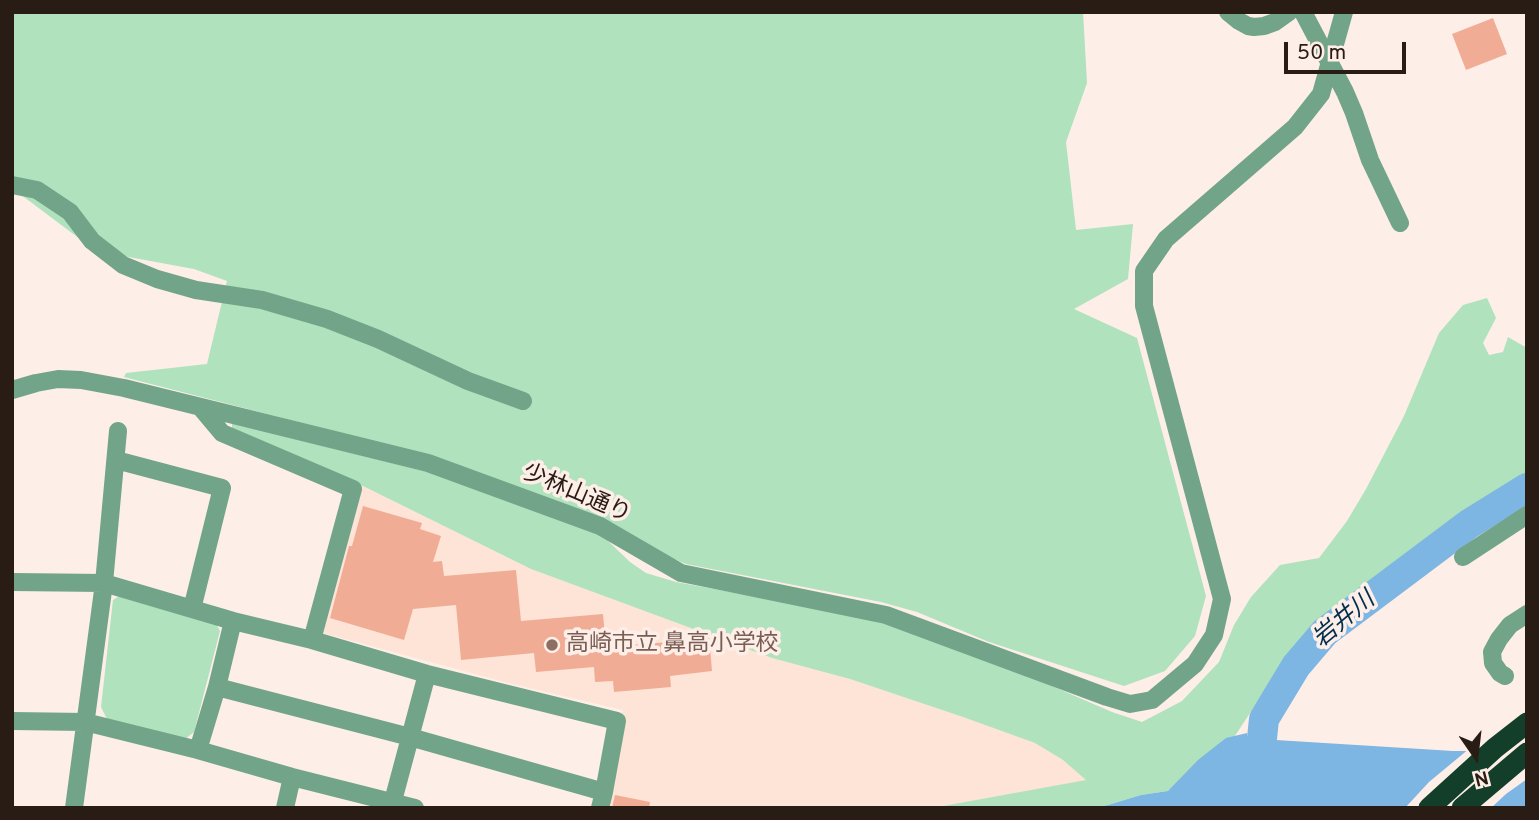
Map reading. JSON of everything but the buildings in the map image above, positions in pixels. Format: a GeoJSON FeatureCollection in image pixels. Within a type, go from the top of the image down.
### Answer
{"type":"FeatureCollection","features":[{"type":"Feature","properties":{"kind":"highway"},"geometry":{"type":"LineString","coordinates":[[1429,808],[1475,765],[1527,723]]}},
{"type":"Feature","properties":{"kind":"highway"},"geometry":{"type":"LineString","coordinates":[[1462,808],[1527,753]]}},
{"type":"Feature","properties":{"kind":"street"},"geometry":{"type":"LineString","coordinates":[[1228,12],[1239,22],[1254,27],[1275,22],[1289,12]]}},
{"type":"Feature","properties":{"kind":"street"},"geometry":{"type":"LineString","coordinates":[[1303,12],[1354,113],[1370,160],[1400,223]]}},
{"type":"Feature","properties":{"kind":"street"},"geometry":{"type":"LineString","coordinates":[[1329,64],[1345,12]]}},
{"type":"Feature","properties":{"kind":"street","name":"少林山通り"},"geometry":{"type":"LineString","coordinates":[[12,390],[58,379],[82,380],[428,463],[600,526],[681,573],[886,615],[1107,697],[1130,704],[1152,700],[1195,664],[1214,635],[1222,599],[1144,306],[1144,271],[1166,239],[1295,127],[1321,93],[1329,64]]}},
{"type":"Feature","properties":{"kind":"street"},"geometry":{"type":"LineString","coordinates":[[12,185],[37,190],[70,212],[92,240],[123,265],[157,279],[196,290],[262,300],[327,319],[379,339],[468,381],[523,401]]}},
{"type":"Feature","properties":{"kind":"street"},"geometry":{"type":"LineString","coordinates":[[201,408],[222,433],[353,489],[312,640]]}},
{"type":"Feature","properties":{"kind":"street"},"geometry":{"type":"LineString","coordinates":[[74,808],[104,583],[118,431]]}},
{"type":"Feature","properties":{"kind":"street"},"geometry":{"type":"LineString","coordinates":[[116,460],[222,488],[192,609]]}},
{"type":"Feature","properties":{"kind":"street"},"geometry":{"type":"LineString","coordinates":[[1464,557],[1527,515]]}},
{"type":"Feature","properties":{"kind":"street"},"geometry":{"type":"LineString","coordinates":[[12,582],[104,583],[427,674],[617,721],[602,800],[410,737],[217,687]]}},
{"type":"Feature","properties":{"kind":"street"},"geometry":{"type":"LineString","coordinates":[[1505,676],[1493,663],[1492,652],[1510,625],[1527,614]]}},
{"type":"Feature","properties":{"kind":"street"},"geometry":{"type":"LineString","coordinates":[[198,750],[233,621]]}},
{"type":"Feature","properties":{"kind":"street"},"geometry":{"type":"LineString","coordinates":[[393,801],[427,674]]}},
{"type":"Feature","properties":{"kind":"street"},"geometry":{"type":"LineString","coordinates":[[12,720],[85,722],[415,808]]}},
{"type":"Feature","properties":{"kind":"street"},"geometry":{"type":"LineString","coordinates":[[285,808],[292,777]]}},
{"type":"Feature","properties":{"kind":"shaded area","name":"高崎市立 鼻高小学校"},"geometry":{"type":"Polygon","coordinates":[[[361,485],[531,569],[772,658],[850,679],[1035,743],[1063,760],[1087,780],[932,808],[604,808],[623,710],[508,683],[320,632],[361,485]]]}},
{"type":"Feature","properties":{"kind":"green space"},"geometry":{"type":"Polygon","coordinates":[[[12,12],[1083,12],[1087,83],[1066,142],[1076,230],[1133,224],[1128,279],[1074,309],[1137,338],[1206,596],[1195,636],[1165,671],[1124,686],[989,642],[917,612],[881,602],[686,564],[434,457],[124,377],[126,373],[207,364],[227,281],[194,269],[96,251],[12,188],[12,12]]]}},
{"type":"Feature","properties":{"kind":"green space"},"geometry":{"type":"Polygon","coordinates":[[[1487,298],[1496,318],[1483,343],[1489,355],[1503,352],[1508,337],[1527,348],[1527,474],[1430,547],[1334,613],[1275,675],[1223,754],[1168,791],[1093,808],[932,808],[1086,780],[1063,760],[1035,743],[850,679],[772,658],[531,569],[361,485],[232,430],[232,423],[436,474],[596,533],[646,573],[676,582],[887,623],[980,655],[1112,712],[1142,722],[1182,701],[1219,662],[1234,625],[1251,597],[1280,565],[1319,558],[1347,521],[1366,489],[1404,416],[1439,333],[1463,305],[1487,298]]]}},
{"type":"Feature","properties":{"kind":"green space"},"geometry":{"type":"Polygon","coordinates":[[[121,595],[216,624],[220,631],[194,732],[185,739],[107,719],[101,707],[113,600],[121,595]]]}},
{"type":"Feature","properties":{"kind":"water"},"geometry":{"type":"Polygon","coordinates":[[[1247,733],[1248,752],[1276,740],[1453,751],[1527,751],[1527,808],[1093,808],[1168,791],[1198,760],[1226,738],[1247,733]]]}},
{"type":"Feature","properties":{"kind":"pier"},"geometry":{"type":"Polygon","coordinates":[[[1470,748],[1527,748],[1527,779],[1491,808],[1405,808],[1429,782],[1470,748]]]}},
{"type":"Feature","properties":{"kind":"waterway","name":"岩井川"},"geometry":{"type":"LineString","coordinates":[[1230,808],[1254,772],[1261,748],[1264,719],[1296,666],[1325,632],[1469,524],[1527,488]]}},
{"type":"Feature","properties":{"kind":"place","name":"高崎市立 鼻高小学校"},"geometry":{"type":"Point","coordinates":[552,645]}}]}
